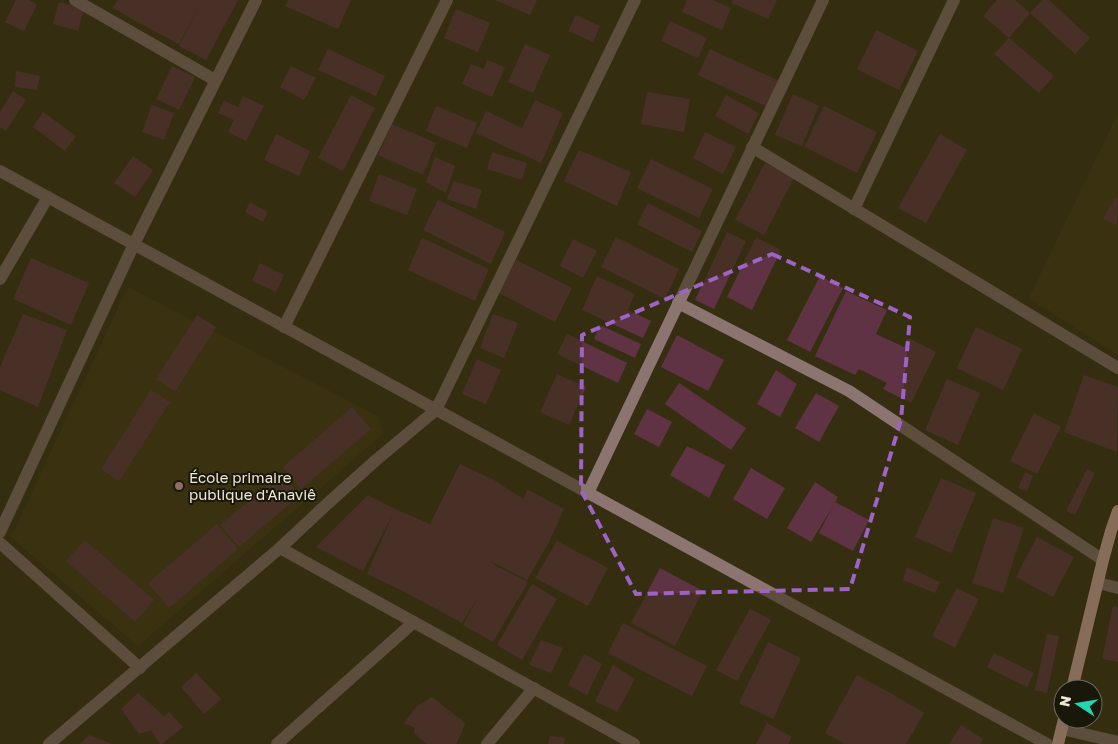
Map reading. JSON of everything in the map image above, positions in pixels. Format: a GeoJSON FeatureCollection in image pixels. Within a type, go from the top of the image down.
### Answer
{"type":"FeatureCollection","features":[{"type":"Feature","properties":{"kind":"main road"},"geometry":{"type":"LineString","coordinates":[[1074,679],[1102,560],[1118,511]]}},
{"type":"Feature","properties":{"kind":"main road"},"geometry":{"type":"LineString","coordinates":[[1058,744],[1062,729]]}},
{"type":"Feature","properties":{"kind":"street"},"geometry":{"type":"LineString","coordinates":[[75,0],[215,80]]}},
{"type":"Feature","properties":{"kind":"street"},"geometry":{"type":"LineString","coordinates":[[0,532],[134,244],[256,0]]}},
{"type":"Feature","properties":{"kind":"street"},"geometry":{"type":"LineString","coordinates":[[284,327],[447,0]]}},
{"type":"Feature","properties":{"kind":"street"},"geometry":{"type":"LineString","coordinates":[[49,744],[280,548],[375,461],[436,410],[635,0]]}},
{"type":"Feature","properties":{"kind":"street"},"geometry":{"type":"LineString","coordinates":[[588,493],[823,0]]}},
{"type":"Feature","properties":{"kind":"street"},"geometry":{"type":"LineString","coordinates":[[854,209],[954,0]]}},
{"type":"Feature","properties":{"kind":"street"},"geometry":{"type":"LineString","coordinates":[[752,147],[1118,368]]}},
{"type":"Feature","properties":{"kind":"street"},"geometry":{"type":"LineString","coordinates":[[0,171],[1047,744]]}},
{"type":"Feature","properties":{"kind":"street"},"geometry":{"type":"LineString","coordinates":[[0,279],[48,197]]}},
{"type":"Feature","properties":{"kind":"street"},"geometry":{"type":"LineString","coordinates":[[678,303],[849,391],[1102,560]]}},
{"type":"Feature","properties":{"kind":"street"},"geometry":{"type":"LineString","coordinates":[[0,542],[140,668]]}},
{"type":"Feature","properties":{"kind":"street"},"geometry":{"type":"LineString","coordinates":[[280,548],[634,744]]}},
{"type":"Feature","properties":{"kind":"street"},"geometry":{"type":"LineString","coordinates":[[1098,583],[1118,588]]}},
{"type":"Feature","properties":{"kind":"street"},"geometry":{"type":"LineString","coordinates":[[277,744],[414,622]]}},
{"type":"Feature","properties":{"kind":"street"},"geometry":{"type":"LineString","coordinates":[[487,744],[534,688]]}},
{"type":"Feature","properties":{"kind":"street"},"geometry":{"type":"LineString","coordinates":[[1078,729],[1118,742]]}},
{"type":"Feature","properties":{"kind":"highlighted area"},"geometry":{"type":"Polygon","coordinates":[[[772,254],[910,317],[901,420],[850,589],[636,594],[581,490],[582,335],[772,254]]]}},
{"type":"Feature","properties":{"kind":"shaded area"},"geometry":{"type":"Polygon","coordinates":[[[1118,113],[1118,355],[1029,298],[1118,113]]]}},
{"type":"Feature","properties":{"kind":"shaded area","name":"École primaire publique d'Anaviê"},"geometry":{"type":"Polygon","coordinates":[[[128,287],[378,416],[383,434],[138,646],[11,537],[128,287]]]}},
{"type":"Feature","properties":{"kind":"building"},"geometry":{"type":"Polygon","coordinates":[[[16,0],[29,0],[37,4],[24,31],[5,22],[16,0]]]}},
{"type":"Feature","properties":{"kind":"building"},"geometry":{"type":"Polygon","coordinates":[[[118,0],[238,0],[206,60],[179,46],[200,5],[179,44],[113,8],[118,0]]]}},
{"type":"Feature","properties":{"kind":"building"},"geometry":{"type":"Polygon","coordinates":[[[288,0],[351,0],[338,29],[285,6],[288,0]]]}},
{"type":"Feature","properties":{"kind":"building"},"geometry":{"type":"Polygon","coordinates":[[[495,0],[537,0],[530,15],[495,0]]]}},
{"type":"Feature","properties":{"kind":"building"},"geometry":{"type":"Polygon","coordinates":[[[687,0],[713,0],[731,8],[722,30],[682,12],[687,0]]]}},
{"type":"Feature","properties":{"kind":"building"},"geometry":{"type":"Polygon","coordinates":[[[733,0],[777,0],[768,19],[732,3],[733,0]]]}},
{"type":"Feature","properties":{"kind":"building"},"geometry":{"type":"Polygon","coordinates":[[[997,0],[1015,0],[1030,13],[1009,38],[983,16],[997,0]]]}},
{"type":"Feature","properties":{"kind":"building"},"geometry":{"type":"Polygon","coordinates":[[[1042,0],[1049,0],[1090,38],[1075,54],[1030,13],[1042,0]]]}},
{"type":"Feature","properties":{"kind":"building"},"geometry":{"type":"Polygon","coordinates":[[[59,2],[84,9],[78,31],[53,24],[59,2]]]}},
{"type":"Feature","properties":{"kind":"building"},"geometry":{"type":"Polygon","coordinates":[[[456,9],[490,23],[478,52],[444,38],[456,9]]]}},
{"type":"Feature","properties":{"kind":"building"},"geometry":{"type":"Polygon","coordinates":[[[576,15],[600,26],[593,42],[568,31],[576,15]]]}},
{"type":"Feature","properties":{"kind":"building"},"geometry":{"type":"Polygon","coordinates":[[[670,21],[707,38],[698,58],[661,41],[670,21]]]}},
{"type":"Feature","properties":{"kind":"building"},"geometry":{"type":"Polygon","coordinates":[[[876,30],[918,51],[899,90],[857,69],[876,30]]]}},
{"type":"Feature","properties":{"kind":"building"},"geometry":{"type":"Polygon","coordinates":[[[1009,38],[1054,76],[1039,93],[994,54],[1009,38]]]}},
{"type":"Feature","properties":{"kind":"building"},"geometry":{"type":"Polygon","coordinates":[[[525,44],[550,55],[533,93],[508,82],[525,44]]]}},
{"type":"Feature","properties":{"kind":"building"},"geometry":{"type":"Polygon","coordinates":[[[328,49],[385,76],[376,96],[318,70],[328,49]]]}},
{"type":"Feature","properties":{"kind":"building"},"geometry":{"type":"Polygon","coordinates":[[[710,49],[779,81],[767,107],[698,75],[710,49]]]}},
{"type":"Feature","properties":{"kind":"building"},"geometry":{"type":"Polygon","coordinates":[[[487,60],[505,67],[492,97],[462,84],[471,64],[484,69],[487,60]]]}},
{"type":"Feature","properties":{"kind":"building"},"geometry":{"type":"Polygon","coordinates":[[[172,66],[195,77],[179,110],[156,99],[172,66]]]}},
{"type":"Feature","properties":{"kind":"building"},"geometry":{"type":"Polygon","coordinates":[[[291,66],[316,78],[304,100],[280,87],[291,66]]]}},
{"type":"Feature","properties":{"kind":"building"},"geometry":{"type":"Polygon","coordinates":[[[16,71],[40,76],[37,90],[15,87],[16,71]]]}},
{"type":"Feature","properties":{"kind":"building"},"geometry":{"type":"Polygon","coordinates":[[[13,91],[26,100],[6,131],[0,127],[0,112],[13,91]]]}},
{"type":"Feature","properties":{"kind":"building"},"geometry":{"type":"Polygon","coordinates":[[[647,92],[690,99],[684,132],[641,124],[647,92]]]}},
{"type":"Feature","properties":{"kind":"building"},"geometry":{"type":"Polygon","coordinates":[[[793,94],[819,106],[802,146],[775,135],[793,94]]]}},
{"type":"Feature","properties":{"kind":"building"},"geometry":{"type":"Polygon","coordinates":[[[351,95],[375,108],[343,171],[318,158],[351,95]]]}},
{"type":"Feature","properties":{"kind":"building"},"geometry":{"type":"Polygon","coordinates":[[[726,95],[759,113],[748,134],[715,116],[726,95]]]}},
{"type":"Feature","properties":{"kind":"building"},"geometry":{"type":"Polygon","coordinates":[[[243,96],[264,106],[246,141],[228,132],[234,120],[218,113],[224,101],[238,107],[243,96]]]}},
{"type":"Feature","properties":{"kind":"building"},"geometry":{"type":"Polygon","coordinates":[[[535,100],[563,113],[541,163],[476,133],[486,111],[522,128],[535,100]]]}},
{"type":"Feature","properties":{"kind":"building"},"geometry":{"type":"Polygon","coordinates":[[[152,105],[174,113],[164,140],[142,132],[152,105]]]}},
{"type":"Feature","properties":{"kind":"building"},"geometry":{"type":"Polygon","coordinates":[[[436,106],[477,123],[467,148],[426,131],[436,106]]]}},
{"type":"Feature","properties":{"kind":"building"},"geometry":{"type":"Polygon","coordinates":[[[824,106],[877,132],[857,173],[804,147],[824,106]]]}},
{"type":"Feature","properties":{"kind":"building"},"geometry":{"type":"Polygon","coordinates":[[[43,112],[76,136],[65,151],[33,127],[43,112]]]}},
{"type":"Feature","properties":{"kind":"building"},"geometry":{"type":"Polygon","coordinates":[[[392,124],[436,143],[423,175],[378,155],[392,124]]]}},
{"type":"Feature","properties":{"kind":"building"},"geometry":{"type":"Polygon","coordinates":[[[705,132],[736,147],[723,174],[693,158],[705,132]]]}},
{"type":"Feature","properties":{"kind":"building"},"geometry":{"type":"Polygon","coordinates":[[[276,134],[310,151],[299,176],[264,160],[276,134]]]}},
{"type":"Feature","properties":{"kind":"building"},"geometry":{"type":"Polygon","coordinates":[[[940,134],[967,150],[926,223],[898,208],[940,134]]]}},
{"type":"Feature","properties":{"kind":"building"},"geometry":{"type":"Polygon","coordinates":[[[579,150],[631,172],[617,206],[564,181],[579,150]]]}},
{"type":"Feature","properties":{"kind":"building"},"geometry":{"type":"Polygon","coordinates":[[[492,152],[527,163],[522,180],[487,169],[492,152]]]}},
{"type":"Feature","properties":{"kind":"building"},"geometry":{"type":"Polygon","coordinates":[[[133,156],[153,170],[135,197],[114,183],[133,156]]]}},
{"type":"Feature","properties":{"kind":"building"},"geometry":{"type":"Polygon","coordinates":[[[435,157],[455,166],[446,193],[426,182],[435,157]]]}},
{"type":"Feature","properties":{"kind":"building"},"geometry":{"type":"Polygon","coordinates":[[[651,159],[713,189],[699,218],[637,188],[651,159]]]}},
{"type":"Feature","properties":{"kind":"building"},"geometry":{"type":"Polygon","coordinates":[[[765,163],[794,178],[764,235],[735,220],[765,163]]]}},
{"type":"Feature","properties":{"kind":"building"},"geometry":{"type":"Polygon","coordinates":[[[379,174],[417,189],[407,215],[369,201],[379,174]]]}},
{"type":"Feature","properties":{"kind":"building"},"geometry":{"type":"Polygon","coordinates":[[[454,181],[482,190],[476,209],[447,199],[454,181]]]}},
{"type":"Feature","properties":{"kind":"building"},"geometry":{"type":"Polygon","coordinates":[[[1115,198],[1118,200],[1117,226],[1103,218],[1115,198]]]}},
{"type":"Feature","properties":{"kind":"building"},"geometry":{"type":"Polygon","coordinates":[[[438,200],[505,232],[491,264],[423,230],[438,200]]]}},
{"type":"Feature","properties":{"kind":"building"},"geometry":{"type":"Polygon","coordinates":[[[250,202],[268,212],[263,222],[245,212],[250,202]]]}},
{"type":"Feature","properties":{"kind":"building"},"geometry":{"type":"Polygon","coordinates":[[[648,203],[702,231],[692,252],[637,224],[648,203]]]}},
{"type":"Feature","properties":{"kind":"building"},"geometry":{"type":"Polygon","coordinates":[[[727,232],[746,241],[714,309],[695,300],[727,232]]]}},
{"type":"Feature","properties":{"kind":"building"},"geometry":{"type":"Polygon","coordinates":[[[616,237],[679,269],[665,299],[601,267],[616,237]]]}},
{"type":"Feature","properties":{"kind":"building"},"geometry":{"type":"Polygon","coordinates":[[[756,237],[781,250],[752,310],[727,297],[756,237]]]}},
{"type":"Feature","properties":{"kind":"building"},"geometry":{"type":"Polygon","coordinates":[[[422,238],[489,269],[475,301],[408,270],[422,238]]]}},
{"type":"Feature","properties":{"kind":"building"},"geometry":{"type":"Polygon","coordinates":[[[573,239],[597,251],[583,278],[560,266],[573,239]]]}},
{"type":"Feature","properties":{"kind":"building"},"geometry":{"type":"Polygon","coordinates":[[[31,258],[89,283],[71,325],[13,299],[31,258]]]}},
{"type":"Feature","properties":{"kind":"building"},"geometry":{"type":"Polygon","coordinates":[[[516,260],[572,288],[555,322],[499,293],[516,260]]]}},
{"type":"Feature","properties":{"kind":"building"},"geometry":{"type":"Polygon","coordinates":[[[260,263],[284,275],[276,292],[252,281],[260,263]]]}},
{"type":"Feature","properties":{"kind":"building"},"geometry":{"type":"Polygon","coordinates":[[[597,276],[635,294],[628,310],[651,321],[643,338],[582,310],[597,276]]]}},
{"type":"Feature","properties":{"kind":"building"},"geometry":{"type":"Polygon","coordinates":[[[820,276],[843,288],[810,352],[787,340],[820,276]]]}},
{"type":"Feature","properties":{"kind":"building"},"geometry":{"type":"Polygon","coordinates":[[[846,291],[887,310],[876,334],[904,347],[908,338],[936,352],[911,403],[883,389],[887,383],[859,369],[855,375],[815,356],[846,291]]]}},
{"type":"Feature","properties":{"kind":"building"},"geometry":{"type":"Polygon","coordinates":[[[23,314],[67,330],[38,407],[0,390],[0,367],[23,314]]]}},
{"type":"Feature","properties":{"kind":"building"},"geometry":{"type":"Polygon","coordinates":[[[493,314],[518,323],[504,358],[480,348],[493,314]]]}},
{"type":"Feature","properties":{"kind":"building"},"geometry":{"type":"Polygon","coordinates":[[[197,315],[216,327],[175,392],[156,379],[197,315]]]}},
{"type":"Feature","properties":{"kind":"building"},"geometry":{"type":"Polygon","coordinates":[[[600,325],[641,344],[635,358],[594,339],[600,325]]]}},
{"type":"Feature","properties":{"kind":"building"},"geometry":{"type":"Polygon","coordinates":[[[976,327],[1022,349],[1003,390],[957,368],[976,327]]]}},
{"type":"Feature","properties":{"kind":"building"},"geometry":{"type":"Polygon","coordinates":[[[567,334],[627,363],[618,383],[557,354],[567,334]]]}},
{"type":"Feature","properties":{"kind":"building"},"geometry":{"type":"Polygon","coordinates":[[[677,335],[724,360],[708,391],[661,367],[677,335]]]}},
{"type":"Feature","properties":{"kind":"building"},"geometry":{"type":"Polygon","coordinates":[[[477,359],[501,370],[486,404],[462,394],[477,359]]]}},
{"type":"Feature","properties":{"kind":"building"},"geometry":{"type":"Polygon","coordinates":[[[776,370],[797,384],[780,417],[757,404],[776,370]]]}},
{"type":"Feature","properties":{"kind":"building"},"geometry":{"type":"Polygon","coordinates":[[[557,374],[586,387],[569,425],[540,412],[557,374]]]}},
{"type":"Feature","properties":{"kind":"building"},"geometry":{"type":"Polygon","coordinates":[[[1084,375],[1118,387],[1117,452],[1064,432],[1084,375]]]}},
{"type":"Feature","properties":{"kind":"building"},"geometry":{"type":"Polygon","coordinates":[[[947,379],[980,393],[958,445],[925,430],[947,379]]]}},
{"type":"Feature","properties":{"kind":"building"},"geometry":{"type":"Polygon","coordinates":[[[679,383],[746,428],[731,450],[665,404],[679,383]]]}},
{"type":"Feature","properties":{"kind":"building"},"geometry":{"type":"Polygon","coordinates":[[[151,390],[170,402],[119,481],[101,469],[151,390]]]}},
{"type":"Feature","properties":{"kind":"building"},"geometry":{"type":"Polygon","coordinates":[[[816,393],[839,406],[819,442],[795,428],[816,393]]]}},
{"type":"Feature","properties":{"kind":"building"},"geometry":{"type":"Polygon","coordinates":[[[352,407],[371,429],[301,489],[283,467],[352,407]]]}},
{"type":"Feature","properties":{"kind":"building"},"geometry":{"type":"Polygon","coordinates":[[[647,409],[672,422],[659,447],[634,434],[647,409]]]}},
{"type":"Feature","properties":{"kind":"building"},"geometry":{"type":"Polygon","coordinates":[[[1034,413],[1061,427],[1037,474],[1010,461],[1034,413]]]}},
{"type":"Feature","properties":{"kind":"building"},"geometry":{"type":"Polygon","coordinates":[[[687,446],[725,465],[709,498],[670,475],[687,446]]]}},
{"type":"Feature","properties":{"kind":"building"},"geometry":{"type":"Polygon","coordinates":[[[460,464],[494,480],[523,499],[528,490],[564,509],[549,542],[527,580],[490,561],[528,582],[493,642],[463,625],[480,594],[462,623],[367,574],[393,514],[363,571],[316,547],[368,495],[430,524],[460,464]]]}},
{"type":"Feature","properties":{"kind":"building"},"geometry":{"type":"Polygon","coordinates":[[[751,468],[785,488],[767,519],[733,499],[751,468]]]}},
{"type":"Feature","properties":{"kind":"building"},"geometry":{"type":"Polygon","coordinates":[[[1087,469],[1095,473],[1075,515],[1066,511],[1087,469]]]}},
{"type":"Feature","properties":{"kind":"building"},"geometry":{"type":"Polygon","coordinates":[[[1025,472],[1033,476],[1027,491],[1018,488],[1025,472]]]}},
{"type":"Feature","properties":{"kind":"building"},"geometry":{"type":"Polygon","coordinates":[[[281,474],[299,496],[239,547],[220,525],[281,474]]]}},
{"type":"Feature","properties":{"kind":"building"},"geometry":{"type":"Polygon","coordinates":[[[941,478],[976,493],[951,553],[915,537],[941,478]]]}},
{"type":"Feature","properties":{"kind":"building"},"geometry":{"type":"Polygon","coordinates":[[[815,482],[838,497],[835,502],[869,520],[853,551],[819,533],[833,506],[811,542],[787,528],[815,482]]]}},
{"type":"Feature","properties":{"kind":"building"},"geometry":{"type":"Polygon","coordinates":[[[993,518],[1024,528],[1003,593],[972,583],[993,518]]]}},
{"type":"Feature","properties":{"kind":"building"},"geometry":{"type":"Polygon","coordinates":[[[217,524],[238,549],[169,608],[148,583],[217,524]]]}},
{"type":"Feature","properties":{"kind":"building"},"geometry":{"type":"Polygon","coordinates":[[[1037,537],[1074,557],[1053,597],[1016,577],[1037,537]]]}},
{"type":"Feature","properties":{"kind":"building"},"geometry":{"type":"Polygon","coordinates":[[[85,540],[154,600],[135,622],[66,561],[85,540]]]}},
{"type":"Feature","properties":{"kind":"building"},"geometry":{"type":"Polygon","coordinates":[[[557,541],[608,568],[588,606],[535,578],[557,541]]]}},
{"type":"Feature","properties":{"kind":"building"},"geometry":{"type":"Polygon","coordinates":[[[907,567],[940,582],[935,593],[903,580],[907,567]]]}},
{"type":"Feature","properties":{"kind":"building"},"geometry":{"type":"Polygon","coordinates":[[[660,568],[703,591],[675,646],[631,623],[660,568]]]}},
{"type":"Feature","properties":{"kind":"building"},"geometry":{"type":"Polygon","coordinates":[[[532,584],[557,599],[522,660],[497,645],[532,584]]]}},
{"type":"Feature","properties":{"kind":"building"},"geometry":{"type":"Polygon","coordinates":[[[957,588],[979,599],[955,648],[932,636],[957,588]]]}},
{"type":"Feature","properties":{"kind":"building"},"geometry":{"type":"Polygon","coordinates":[[[1113,606],[1118,607],[1118,662],[1102,659],[1113,606]]]}},
{"type":"Feature","properties":{"kind":"building"},"geometry":{"type":"Polygon","coordinates":[[[750,609],[771,620],[737,681],[716,670],[750,609]]]}},
{"type":"Feature","properties":{"kind":"building"},"geometry":{"type":"Polygon","coordinates":[[[623,623],[707,666],[692,696],[608,653],[623,623]]]}},
{"type":"Feature","properties":{"kind":"building"},"geometry":{"type":"Polygon","coordinates":[[[1047,634],[1059,636],[1047,693],[1035,690],[1047,634]]]}},
{"type":"Feature","properties":{"kind":"building"},"geometry":{"type":"Polygon","coordinates":[[[541,640],[563,648],[551,673],[529,665],[541,640]]]}},
{"type":"Feature","properties":{"kind":"building"},"geometry":{"type":"Polygon","coordinates":[[[768,642],[801,658],[773,719],[739,703],[768,642]]]}},
{"type":"Feature","properties":{"kind":"building"},"geometry":{"type":"Polygon","coordinates":[[[994,653],[1034,673],[1027,687],[987,667],[994,653]]]}},
{"type":"Feature","properties":{"kind":"building"},"geometry":{"type":"Polygon","coordinates":[[[584,654],[602,664],[587,695],[568,685],[584,654]]]}},
{"type":"Feature","properties":{"kind":"building"},"geometry":{"type":"Polygon","coordinates":[[[613,665],[635,679],[617,712],[595,701],[613,665]]]}},
{"type":"Feature","properties":{"kind":"building"},"geometry":{"type":"Polygon","coordinates":[[[196,673],[221,699],[204,714],[181,687],[196,673]]]}},
{"type":"Feature","properties":{"kind":"building"},"geometry":{"type":"Polygon","coordinates":[[[857,675],[924,713],[906,744],[845,744],[825,733],[857,675]]]}},
{"type":"Feature","properties":{"kind":"building"},"geometry":{"type":"Polygon","coordinates":[[[138,693],[164,716],[169,712],[183,727],[162,744],[160,744],[151,730],[139,734],[121,709],[138,693]]]}},
{"type":"Feature","properties":{"kind":"building"},"geometry":{"type":"Polygon","coordinates":[[[432,697],[465,723],[456,744],[427,744],[414,733],[415,728],[404,723],[416,707],[432,697]]]}},
{"type":"Feature","properties":{"kind":"building"},"geometry":{"type":"Polygon","coordinates":[[[767,723],[792,737],[788,744],[756,744],[767,723]]]}},
{"type":"Feature","properties":{"kind":"building"},"geometry":{"type":"Polygon","coordinates":[[[961,725],[983,739],[980,744],[949,744],[961,725]]]}},
{"type":"Feature","properties":{"kind":"building"},"geometry":{"type":"Polygon","coordinates":[[[89,735],[112,744],[80,744],[89,735]]]}},
{"type":"Feature","properties":{"kind":"building"},"geometry":{"type":"Polygon","coordinates":[[[550,736],[565,738],[564,744],[548,744],[550,736]]]}},
{"type":"Feature","properties":{"kind":"place","name":"École primaire publique d'Anaviê"},"geometry":{"type":"Point","coordinates":[179,486]}}]}
